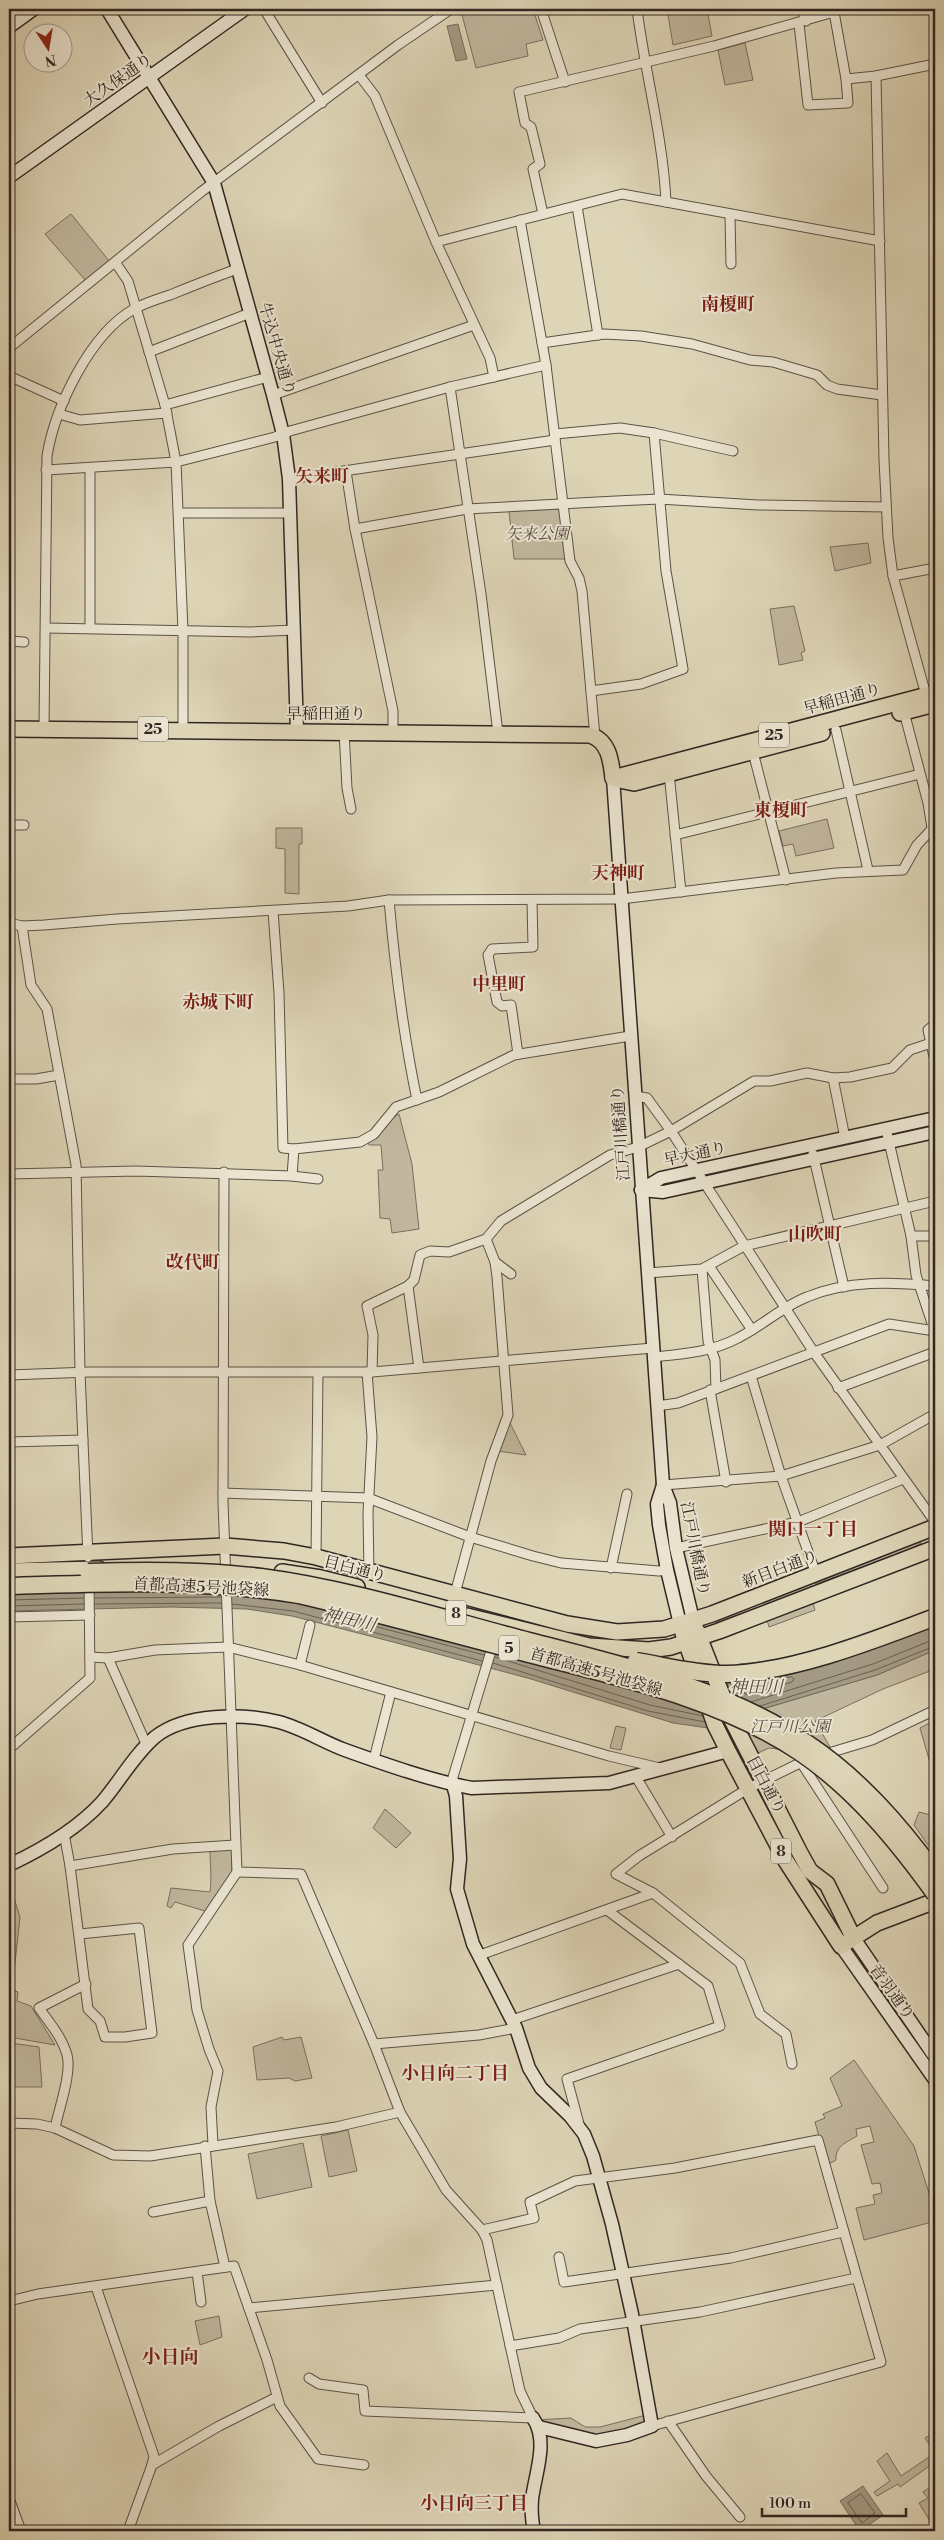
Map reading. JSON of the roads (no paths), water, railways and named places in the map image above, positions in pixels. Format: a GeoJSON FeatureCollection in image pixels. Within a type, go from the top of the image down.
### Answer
{"type":"FeatureCollection","features":[{"type":"Feature","properties":{"kind":"highway","name":"首都高速5号池袋線"},"geometry":{"type":"LineString","coordinates":[[9,1573],[152,1572],[229,1574],[263,1578],[348,1594],[599,1659],[709,1693],[764,1718],[809,1744],[862,1787],[890,1815],[935,1873]]}},
{"type":"Feature","properties":{"kind":"highway","name":"首都高速5号池袋線"},"geometry":{"type":"LineString","coordinates":[[9,1586],[96,1583],[193,1584],[262,1589],[299,1595],[595,1671],[703,1704],[759,1728],[802,1753],[826,1772],[881,1824],[935,1894]]}},
{"type":"Feature","properties":{"kind":"highway"},"geometry":{"type":"LineString","coordinates":[[599,1659],[635,1661],[710,1673],[743,1673],[813,1659],[884,1637],[935,1617]]}},
{"type":"Feature","properties":{"kind":"main road","name":"早稲田通り"},"geometry":{"type":"LineString","coordinates":[[613,778],[634,782],[753,752],[904,712],[932,697]]}},
{"type":"Feature","properties":{"kind":"main road","name":"早稲田通り"},"geometry":{"type":"LineString","coordinates":[[613,778],[932,697]]}},
{"type":"Feature","properties":{"kind":"main road","name":"早稲田通り"},"geometry":{"type":"LineString","coordinates":[[9,729],[581,734],[595,737]]}},
{"type":"Feature","properties":{"kind":"main road"},"geometry":{"type":"LineString","coordinates":[[595,737],[607,750],[613,778]]}},
{"type":"Feature","properties":{"kind":"main road","name":"新目白通り"},"geometry":{"type":"LineString","coordinates":[[687,1622],[935,1527]]}},
{"type":"Feature","properties":{"kind":"main road","name":"目白通り"},"geometry":{"type":"LineString","coordinates":[[9,1556],[88,1554],[225,1546],[284,1551],[316,1557],[455,1595],[595,1630],[642,1632],[687,1622],[693,1640],[700,1681],[715,1725],[786,1861],[841,1946]]}},
{"type":"Feature","properties":{"kind":"main road","name":"8"},"geometry":{"type":"LineString","coordinates":[[693,1640],[935,1548]]}},
{"type":"Feature","properties":{"kind":"main road","name":"目白通り"},"geometry":{"type":"LineString","coordinates":[[9,1573],[226,1573],[320,1578],[450,1612],[497,1630],[589,1646],[622,1650],[648,1650],[693,1640]]}},
{"type":"Feature","properties":{"kind":"main road","name":"目白通り"},"geometry":{"type":"LineString","coordinates":[[693,1640],[716,1680],[732,1720],[800,1853],[810,1871],[827,1884],[854,1937]]}},
{"type":"Feature","properties":{"kind":"main road"},"geometry":{"type":"LineString","coordinates":[[841,1946],[876,1923],[935,1901]]}},
{"type":"Feature","properties":{"kind":"street"},"geometry":{"type":"LineString","coordinates":[[9,27],[34,9]]}},
{"type":"Feature","properties":{"kind":"street","name":"牛込中央通り"},"geometry":{"type":"LineString","coordinates":[[108,9],[214,182],[273,395],[283,434],[289,479],[297,731]]}},
{"type":"Feature","properties":{"kind":"street","name":"大久保通り"},"geometry":{"type":"LineString","coordinates":[[9,176],[245,9]]}},
{"type":"Feature","properties":{"kind":"street"},"geometry":{"type":"LineString","coordinates":[[264,9],[322,103]]}},
{"type":"Feature","properties":{"kind":"street"},"geometry":{"type":"LineString","coordinates":[[9,348],[214,182],[398,45],[451,9]]}},
{"type":"Feature","properties":{"kind":"street"},"geometry":{"type":"LineString","coordinates":[[541,9],[565,82]]}},
{"type":"Feature","properties":{"kind":"street"},"geometry":{"type":"LineString","coordinates":[[637,9],[644,63],[664,168],[666,202]]}},
{"type":"Feature","properties":{"kind":"street"},"geometry":{"type":"LineString","coordinates":[[543,214],[533,169],[540,164],[531,127],[526,123],[519,92],[802,23],[834,12],[846,79],[848,103],[808,105],[802,23],[802,9]]}},
{"type":"Feature","properties":{"kind":"street"},"geometry":{"type":"LineString","coordinates":[[846,79],[876,76],[935,64]]}},
{"type":"Feature","properties":{"kind":"street"},"geometry":{"type":"LineString","coordinates":[[359,75],[375,96],[436,242],[490,358],[494,377]]}},
{"type":"Feature","properties":{"kind":"street"},"geometry":{"type":"LineString","coordinates":[[876,76],[886,507],[893,576],[932,697]]}},
{"type":"Feature","properties":{"kind":"street"},"geometry":{"type":"LineString","coordinates":[[436,242],[622,194],[880,241]]}},
{"type":"Feature","properties":{"kind":"street"},"geometry":{"type":"LineString","coordinates":[[577,206],[598,335]]}},
{"type":"Feature","properties":{"kind":"street"},"geometry":{"type":"LineString","coordinates":[[730,215],[731,264]]}},
{"type":"Feature","properties":{"kind":"street"},"geometry":{"type":"LineString","coordinates":[[520,220],[546,365],[570,562],[579,578],[582,591],[595,737]]}},
{"type":"Feature","properties":{"kind":"street"},"geometry":{"type":"LineString","coordinates":[[116,262],[128,281],[166,409],[176,462],[183,631],[183,730]]}},
{"type":"Feature","properties":{"kind":"street"},"geometry":{"type":"LineString","coordinates":[[44,728],[46,470],[50,441],[64,402],[90,354],[120,318],[136,308],[237,269]]}},
{"type":"Feature","properties":{"kind":"street"},"geometry":{"type":"LineString","coordinates":[[149,352],[250,313]]}},
{"type":"Feature","properties":{"kind":"street"},"geometry":{"type":"LineString","coordinates":[[273,395],[474,325]]}},
{"type":"Feature","properties":{"kind":"street"},"geometry":{"type":"LineString","coordinates":[[542,343],[598,335],[641,336],[692,344],[750,360],[773,362],[817,375],[827,385],[837,389],[882,395]]}},
{"type":"Feature","properties":{"kind":"street"},"geometry":{"type":"LineString","coordinates":[[46,470],[90,469],[176,462],[450,387],[546,365]]}},
{"type":"Feature","properties":{"kind":"street"},"geometry":{"type":"LineString","coordinates":[[9,376],[64,402]]}},
{"type":"Feature","properties":{"kind":"street"},"geometry":{"type":"LineString","coordinates":[[59,414],[80,420],[166,409],[268,377]]}},
{"type":"Feature","properties":{"kind":"street"},"geometry":{"type":"LineString","coordinates":[[450,387],[498,733]]}},
{"type":"Feature","properties":{"kind":"street"},"geometry":{"type":"LineString","coordinates":[[289,479],[620,428],[654,433],[733,451]]}},
{"type":"Feature","properties":{"kind":"street"},"geometry":{"type":"LineString","coordinates":[[591,691],[641,684],[683,668],[666,571],[654,433]]}},
{"type":"Feature","properties":{"kind":"street"},"geometry":{"type":"LineString","coordinates":[[90,469],[90,628]]}},
{"type":"Feature","properties":{"kind":"street"},"geometry":{"type":"LineString","coordinates":[[346,471],[355,528],[393,711],[393,732]]}},
{"type":"Feature","properties":{"kind":"street"},"geometry":{"type":"LineString","coordinates":[[355,528],[467,509],[659,500],[767,505],[886,507]]}},
{"type":"Feature","properties":{"kind":"street"},"geometry":{"type":"LineString","coordinates":[[179,514],[290,513]]}},
{"type":"Feature","properties":{"kind":"street"},"geometry":{"type":"LineString","coordinates":[[893,576],[935,568]]}},
{"type":"Feature","properties":{"kind":"street"},"geometry":{"type":"LineString","coordinates":[[46,628],[234,632],[294,630]]}},
{"type":"Feature","properties":{"kind":"street"},"geometry":{"type":"LineString","coordinates":[[9,641],[24,642]]}},
{"type":"Feature","properties":{"kind":"street"},"geometry":{"type":"LineString","coordinates":[[904,712],[920,774],[932,802],[935,846]]}},
{"type":"Feature","properties":{"kind":"street"},"geometry":{"type":"LineString","coordinates":[[836,730],[868,870]]}},
{"type":"Feature","properties":{"kind":"street"},"geometry":{"type":"LineString","coordinates":[[344,731],[347,788],[351,809]]}},
{"type":"Feature","properties":{"kind":"street"},"geometry":{"type":"LineString","coordinates":[[753,752],[786,880]]}},
{"type":"Feature","properties":{"kind":"street"},"geometry":{"type":"LineString","coordinates":[[669,773],[681,892]]}},
{"type":"Feature","properties":{"kind":"street"},"geometry":{"type":"LineString","coordinates":[[675,835],[920,774]]}},
{"type":"Feature","properties":{"kind":"street","name":"江戸川橋通り"},"geometry":{"type":"LineString","coordinates":[[613,778],[662,1485],[657,1504],[666,1570],[687,1622]]}},
{"type":"Feature","properties":{"kind":"street"},"geometry":{"type":"LineString","coordinates":[[9,825],[24,825]]}},
{"type":"Feature","properties":{"kind":"street"},"geometry":{"type":"LineString","coordinates":[[9,923],[22,926],[273,911],[348,906],[389,900],[620,899],[868,870],[903,870],[917,846],[933,828]]}},
{"type":"Feature","properties":{"kind":"street"},"geometry":{"type":"LineString","coordinates":[[389,900],[394,963],[406,1051],[417,1100]]}},
{"type":"Feature","properties":{"kind":"street"},"geometry":{"type":"LineString","coordinates":[[518,1054],[512,1005],[502,1006],[497,1002],[488,955],[492,949],[533,947],[532,900]]}},
{"type":"Feature","properties":{"kind":"street"},"geometry":{"type":"LineString","coordinates":[[273,911],[279,993],[283,1148],[294,1149],[360,1142],[374,1134],[396,1107],[439,1092],[518,1054],[630,1036]]}},
{"type":"Feature","properties":{"kind":"street"},"geometry":{"type":"LineString","coordinates":[[9,1749],[90,1678],[89,1574],[80,1372],[77,1172],[47,1009],[31,985],[22,926]]}},
{"type":"Feature","properties":{"kind":"street"},"geometry":{"type":"LineString","coordinates":[[935,1024],[928,1030],[935,1061]]}},
{"type":"Feature","properties":{"kind":"street"},"geometry":{"type":"LineString","coordinates":[[369,1572],[368,1498],[372,1437],[370,1372],[373,1334],[366,1306],[408,1286],[414,1280],[420,1255],[430,1251],[449,1252],[486,1239],[501,1221],[610,1156],[638,1147],[671,1131],[754,1081],[770,1081],[807,1073],[832,1078],[850,1077],[892,1068],[910,1050],[931,1043]]}},
{"type":"Feature","properties":{"kind":"street"},"geometry":{"type":"LineString","coordinates":[[9,1079],[36,1079],[59,1075]]}},
{"type":"Feature","properties":{"kind":"street"},"geometry":{"type":"LineString","coordinates":[[832,1078],[845,1138]]}},
{"type":"Feature","properties":{"kind":"street"},"geometry":{"type":"LineString","coordinates":[[635,1096],[647,1098],[671,1131],[706,1182],[744,1246],[813,1351],[935,1522]]}},
{"type":"Feature","properties":{"kind":"street","name":"早大通り"},"geometry":{"type":"LineString","coordinates":[[641,1190],[663,1192],[814,1159],[887,1136],[935,1118]]}},
{"type":"Feature","properties":{"kind":"street","name":"早大通り"},"geometry":{"type":"LineString","coordinates":[[641,1190],[661,1178],[845,1138],[935,1132]]}},
{"type":"Feature","properties":{"kind":"street"},"geometry":{"type":"LineString","coordinates":[[657,1406],[672,1404],[713,1390],[889,1324],[935,1332],[919,1284],[911,1236],[887,1136]]}},
{"type":"Feature","properties":{"kind":"street"},"geometry":{"type":"LineString","coordinates":[[811,1145],[844,1287]]}},
{"type":"Feature","properties":{"kind":"street"},"geometry":{"type":"LineString","coordinates":[[292,1176],[294,1149]]}},
{"type":"Feature","properties":{"kind":"street"},"geometry":{"type":"LineString","coordinates":[[224,1172],[223,1493],[237,1872],[188,1945],[197,2010],[218,2071],[211,2107],[209,2145],[210,2201],[225,2267]]}},
{"type":"Feature","properties":{"kind":"street"},"geometry":{"type":"LineString","coordinates":[[9,1174],[224,1172],[318,1179]]}},
{"type":"Feature","properties":{"kind":"street"},"geometry":{"type":"LineString","coordinates":[[647,1273],[706,1268],[744,1246],[935,1201]]}},
{"type":"Feature","properties":{"kind":"street"},"geometry":{"type":"LineString","coordinates":[[911,1236],[935,1236]]}},
{"type":"Feature","properties":{"kind":"street"},"geometry":{"type":"LineString","coordinates":[[450,1612],[491,1461],[508,1415],[495,1262],[486,1239]]}},
{"type":"Feature","properties":{"kind":"street"},"geometry":{"type":"LineString","coordinates":[[495,1262],[511,1274]]}},
{"type":"Feature","properties":{"kind":"street"},"geometry":{"type":"LineString","coordinates":[[706,1268],[752,1330]]}},
{"type":"Feature","properties":{"kind":"street"},"geometry":{"type":"LineString","coordinates":[[706,1268],[708,1341],[715,1360],[713,1390],[726,1482]]}},
{"type":"Feature","properties":{"kind":"street"},"geometry":{"type":"LineString","coordinates":[[9,1375],[80,1372],[370,1372],[711,1350],[752,1330],[807,1297],[844,1287],[880,1281],[935,1286]]}},
{"type":"Feature","properties":{"kind":"street"},"geometry":{"type":"LineString","coordinates":[[408,1286],[419,1368]]}},
{"type":"Feature","properties":{"kind":"street"},"geometry":{"type":"LineString","coordinates":[[838,1388],[935,1352]]}},
{"type":"Feature","properties":{"kind":"street"},"geometry":{"type":"LineString","coordinates":[[316,1557],[318,1373]]}},
{"type":"Feature","properties":{"kind":"street"},"geometry":{"type":"LineString","coordinates":[[751,1376],[781,1476],[816,1574]]}},
{"type":"Feature","properties":{"kind":"street"},"geometry":{"type":"LineString","coordinates":[[662,1485],[726,1482],[781,1476],[880,1445],[935,1414]]}},
{"type":"Feature","properties":{"kind":"street"},"geometry":{"type":"LineString","coordinates":[[9,1442],[83,1440]]}},
{"type":"Feature","properties":{"kind":"street"},"geometry":{"type":"LineString","coordinates":[[676,1548],[798,1522],[903,1479]]}},
{"type":"Feature","properties":{"kind":"street","name":"江戸川橋通り"},"geometry":{"type":"LineString","coordinates":[[662,1485],[670,1503],[687,1622]]}},
{"type":"Feature","properties":{"kind":"street"},"geometry":{"type":"LineString","coordinates":[[223,1493],[368,1498],[470,1537],[562,1563],[611,1568],[666,1570]]}},
{"type":"Feature","properties":{"kind":"street"},"geometry":{"type":"LineString","coordinates":[[611,1568],[627,1494]]}},
{"type":"Feature","properties":{"kind":"street"},"geometry":{"type":"LineString","coordinates":[[9,1617],[90,1614]]}},
{"type":"Feature","properties":{"kind":"street"},"geometry":{"type":"LineString","coordinates":[[300,1665],[310,1625]]}},
{"type":"Feature","properties":{"kind":"street"},"geometry":{"type":"LineString","coordinates":[[497,1630],[487,1669],[453,1777],[460,1859],[457,1889],[473,1944],[514,2024],[529,2068],[541,2088],[570,2116],[580,2129]]}},
{"type":"Feature","properties":{"kind":"street"},"geometry":{"type":"LineString","coordinates":[[90,1657],[108,1658],[154,1650],[228,1647],[300,1665],[626,1761],[665,1769]]}},
{"type":"Feature","properties":{"kind":"street"},"geometry":{"type":"LineString","coordinates":[[108,1658],[147,1746]]}},
{"type":"Feature","properties":{"kind":"street"},"geometry":{"type":"LineString","coordinates":[[374,1759],[391,1692]]}},
{"type":"Feature","properties":{"kind":"street"},"geometry":{"type":"LineString","coordinates":[[792,2064],[786,2034],[760,2014],[740,1963],[653,1893],[616,1874],[639,1856],[749,1788],[800,1761],[864,1743],[935,1710]]}},
{"type":"Feature","properties":{"kind":"street"},"geometry":{"type":"LineString","coordinates":[[9,1865],[32,1854],[64,1833],[101,1803],[147,1746],[162,1732],[182,1724],[203,1719],[232,1717],[279,1722],[346,1750],[453,1785],[498,1789],[609,1783],[728,1751]]}},
{"type":"Feature","properties":{"kind":"street"},"geometry":{"type":"LineString","coordinates":[[800,1761],[883,1888]]}},
{"type":"Feature","properties":{"kind":"street"},"geometry":{"type":"LineString","coordinates":[[636,1777],[672,1837]]}},
{"type":"Feature","properties":{"kind":"street"},"geometry":{"type":"LineString","coordinates":[[64,1833],[80,1934],[88,2009],[100,2021],[105,2037],[125,2037],[152,2033],[139,1928],[80,1934]]}},
{"type":"Feature","properties":{"kind":"street"},"geometry":{"type":"LineString","coordinates":[[70,1866],[173,1849],[235,1845]]}},
{"type":"Feature","properties":{"kind":"street"},"geometry":{"type":"LineString","coordinates":[[237,1872],[301,1874],[374,2044],[400,2112],[446,2190],[482,2230],[487,2240],[520,2390],[536,2423],[539,2465],[532,2498],[534,2531]]}},
{"type":"Feature","properties":{"kind":"street"},"geometry":{"type":"LineString","coordinates":[[480,1955],[653,1893]]}},
{"type":"Feature","properties":{"kind":"street"},"geometry":{"type":"LineString","coordinates":[[607,1910],[708,1986],[720,2026],[567,2079],[580,2129],[593,2156],[599,2176],[634,2323],[652,2426]]}},
{"type":"Feature","properties":{"kind":"street","name":"音羽通り"},"geometry":{"type":"LineString","coordinates":[[854,1937],[935,2056]]}},
{"type":"Feature","properties":{"kind":"street","name":"音羽通り"},"geometry":{"type":"LineString","coordinates":[[841,1946],[930,2063],[935,2080]]}},
{"type":"Feature","properties":{"kind":"street"},"geometry":{"type":"LineString","coordinates":[[374,2044],[479,2034],[514,2024],[679,1964]]}},
{"type":"Feature","properties":{"kind":"street"},"geometry":{"type":"LineString","coordinates":[[55,2128],[66,2080],[67,2056],[59,2037],[39,2008],[86,1984]]}},
{"type":"Feature","properties":{"kind":"street"},"geometry":{"type":"LineString","coordinates":[[9,2123],[37,2124],[55,2128],[113,2154],[150,2156],[209,2145],[336,2127],[400,2112]]}},
{"type":"Feature","properties":{"kind":"street"},"geometry":{"type":"LineString","coordinates":[[309,2378],[319,2384],[362,2390],[365,2411],[536,2423],[596,2441],[627,2435],[668,2421],[881,2362],[818,2140],[675,2168],[599,2176],[575,2181],[530,2202],[534,2218],[482,2230]]}},
{"type":"Feature","properties":{"kind":"street"},"geometry":{"type":"LineString","coordinates":[[153,2212],[210,2201]]}},
{"type":"Feature","properties":{"kind":"street"},"geometry":{"type":"LineString","coordinates":[[559,2257],[564,2282],[730,2258],[843,2232]]}},
{"type":"Feature","properties":{"kind":"street"},"geometry":{"type":"LineString","coordinates":[[9,2301],[38,2294],[234,2266],[278,2398],[288,2418],[318,2459],[364,2465]]}},
{"type":"Feature","properties":{"kind":"street"},"geometry":{"type":"LineString","coordinates":[[196,2272],[201,2302]]}},
{"type":"Feature","properties":{"kind":"street"},"geometry":{"type":"LineString","coordinates":[[510,2346],[559,2338],[580,2329],[634,2323],[745,2303],[856,2278]]}},
{"type":"Feature","properties":{"kind":"street"},"geometry":{"type":"LineString","coordinates":[[249,2308],[498,2285]]}},
{"type":"Feature","properties":{"kind":"street"},"geometry":{"type":"LineString","coordinates":[[96,2287],[151,2447],[152,2465],[128,2531]]}},
{"type":"Feature","properties":{"kind":"street"},"geometry":{"type":"LineString","coordinates":[[152,2465],[219,2426],[278,2398]]}},
{"type":"Feature","properties":{"kind":"street"},"geometry":{"type":"LineString","coordinates":[[668,2421],[706,2476],[740,2517]]}},
{"type":"Feature","properties":{"kind":"street"},"geometry":{"type":"LineString","coordinates":[[9,2498],[21,2531]]}},
{"type":"Feature","properties":{"kind":"water"},"geometry":{"type":"Polygon","coordinates":[[[458,24],[467,59],[456,61],[447,26],[458,24]]]}},
{"type":"Feature","properties":{"kind":"water","name":"神田川"},"geometry":{"type":"Polygon","coordinates":[[[213,1579],[694,1683],[730,1679],[739,1664],[790,1657],[839,1646],[935,1613],[935,1650],[877,1675],[725,1720],[708,1728],[673,1723],[531,1679],[292,1616],[247,1609],[170,1607],[9,1611],[9,1581],[213,1579]]]}},
{"type":"Feature","properties":{"kind":"water"},"geometry":{"type":"Polygon","coordinates":[[[863,2486],[883,2515],[860,2531],[840,2501],[863,2486]]]}},
{"type":"Feature","properties":{"kind":"district","name":"南榎町"},"geometry":{"type":"Point","coordinates":[728,304]}},
{"type":"Feature","properties":{"kind":"district","name":"矢来町"},"geometry":{"type":"Point","coordinates":[322,476]}},
{"type":"Feature","properties":{"kind":"district","name":"東榎町"},"geometry":{"type":"Point","coordinates":[781,810]}},
{"type":"Feature","properties":{"kind":"district","name":"天神町"},"geometry":{"type":"Point","coordinates":[618,873]}},
{"type":"Feature","properties":{"kind":"district","name":"中里町"},"geometry":{"type":"Point","coordinates":[499,984]}},
{"type":"Feature","properties":{"kind":"district","name":"赤城下町"},"geometry":{"type":"Point","coordinates":[218,1002]}},
{"type":"Feature","properties":{"kind":"district","name":"山吹町"},"geometry":{"type":"Point","coordinates":[815,1234]}},
{"type":"Feature","properties":{"kind":"district","name":"改代町"},"geometry":{"type":"Point","coordinates":[193,1262]}},
{"type":"Feature","properties":{"kind":"district","name":"関口一丁目"},"geometry":{"type":"Point","coordinates":[813,1529]}},
{"type":"Feature","properties":{"kind":"district","name":"小日向二丁目"},"geometry":{"type":"Point","coordinates":[455,2073]}},
{"type":"Feature","properties":{"kind":"district","name":"小日向"},"geometry":{"type":"Point","coordinates":[170,2357]}},
{"type":"Feature","properties":{"kind":"district","name":"小日向三丁目"},"geometry":{"type":"Point","coordinates":[474,2503]}},
{"type":"Feature","properties":{"kind":"park label","name":"矢来公園"},"geometry":{"type":"Point","coordinates":[537,534]}},
{"type":"Feature","properties":{"kind":"park label","name":"江戸川公園"},"geometry":{"type":"Point","coordinates":[790,1727]}}]}
